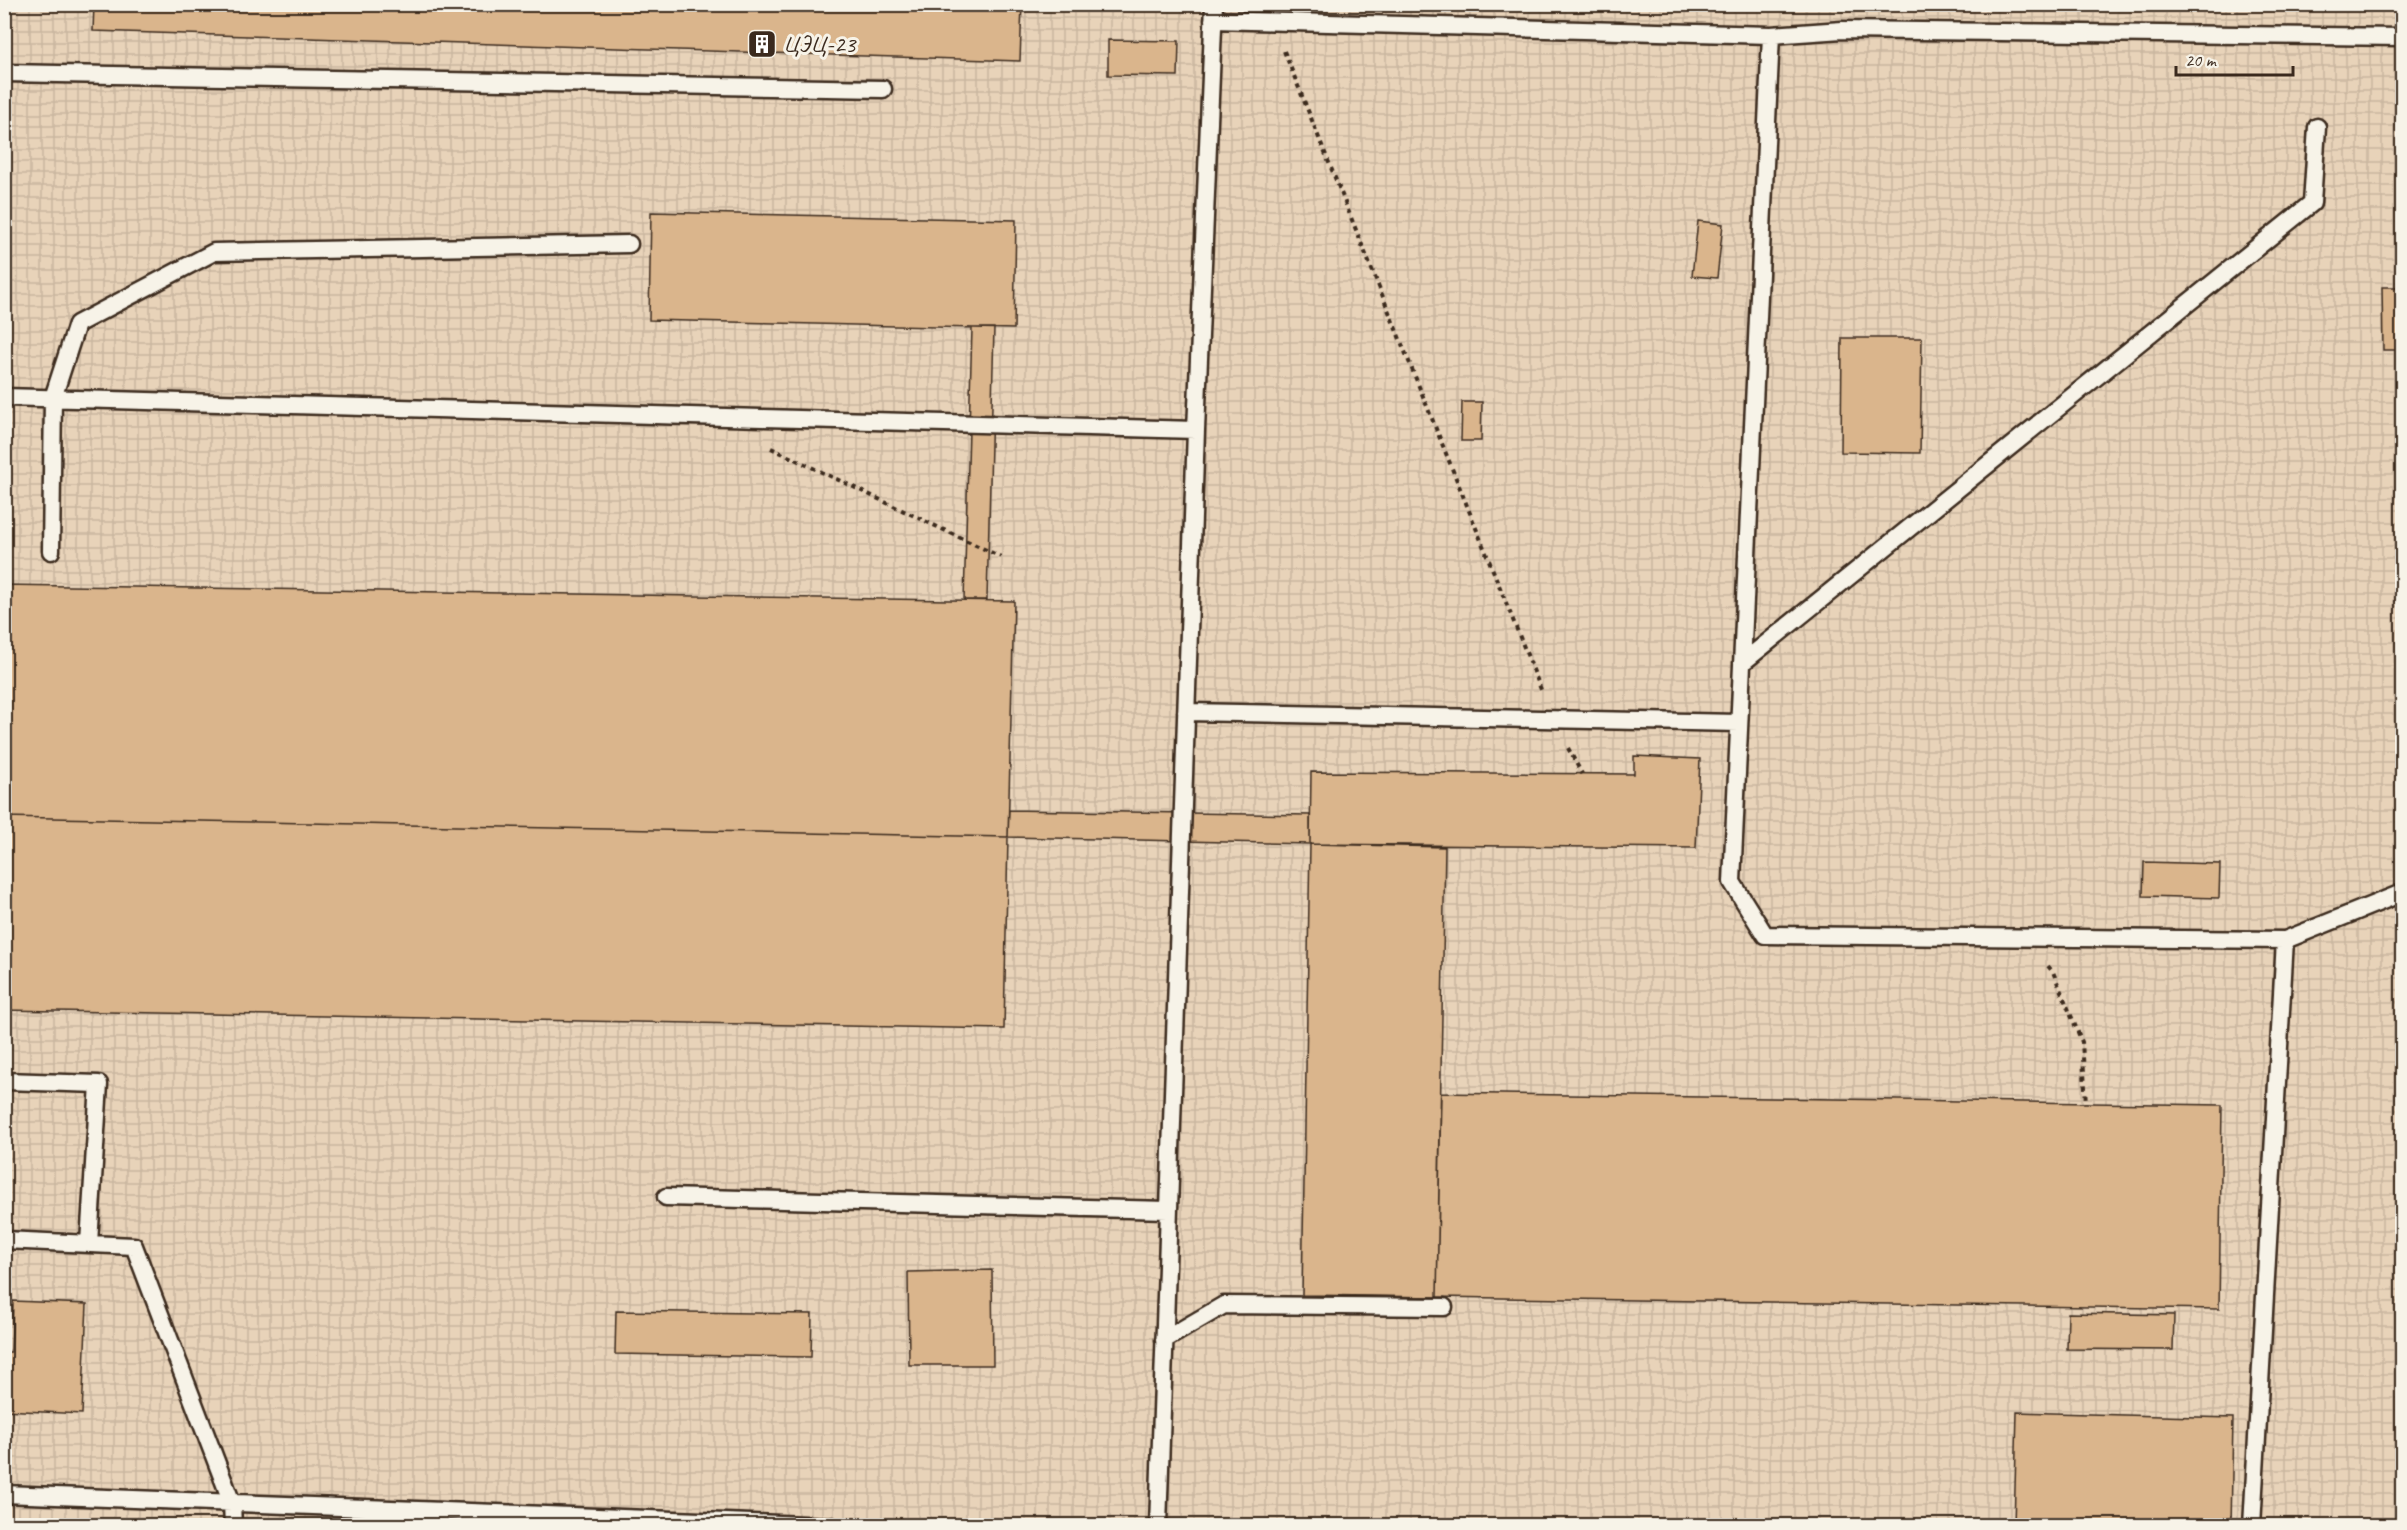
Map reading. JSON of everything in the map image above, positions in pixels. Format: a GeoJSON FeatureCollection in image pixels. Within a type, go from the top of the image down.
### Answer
{"type":"FeatureCollection","features":[{"type":"Feature","properties":{"kind":"lane"},"geometry":{"type":"LineString","coordinates":[[1158,1526],[1196,430],[1214,12],[1272,22],[1771,35],[1842,30],[2403,37]]}},
{"type":"Feature","properties":{"kind":"lane"},"geometry":{"type":"LineString","coordinates":[[1771,35],[1732,882],[1766,935],[2285,940],[2403,893]]}},
{"type":"Feature","properties":{"kind":"lane"},"geometry":{"type":"LineString","coordinates":[[4,73],[883,89]]}},
{"type":"Feature","properties":{"kind":"lane"},"geometry":{"type":"LineString","coordinates":[[1742,663],[2312,203],[2317,127]]}},
{"type":"Feature","properties":{"kind":"lane"},"geometry":{"type":"LineString","coordinates":[[51,551],[53,398],[77,324],[214,252],[629,244]]}},
{"type":"Feature","properties":{"kind":"lane"},"geometry":{"type":"LineString","coordinates":[[4,397],[1196,430]]}},
{"type":"Feature","properties":{"kind":"lane"},"geometry":{"type":"LineString","coordinates":[[1186,712],[1739,723]]}},
{"type":"Feature","properties":{"kind":"lane"},"geometry":{"type":"LineString","coordinates":[[2252,1526],[2285,940]]}},
{"type":"Feature","properties":{"kind":"lane"},"geometry":{"type":"LineString","coordinates":[[4,1082],[99,1084],[89,1243]]}},
{"type":"Feature","properties":{"kind":"lane"},"geometry":{"type":"LineString","coordinates":[[666,1197],[1168,1210]]}},
{"type":"Feature","properties":{"kind":"lane"},"geometry":{"type":"LineString","coordinates":[[4,1240],[134,1246],[232,1503],[232,1526]]}},
{"type":"Feature","properties":{"kind":"lane"},"geometry":{"type":"LineString","coordinates":[[1164,1340],[1224,1305],[1444,1307]]}},
{"type":"Feature","properties":{"kind":"lane"},"geometry":{"type":"LineString","coordinates":[[4,1494],[831,1526]]}},
{"type":"Feature","properties":{"kind":"path"},"geometry":{"type":"LineString","coordinates":[[1272,22],[1553,719],[1582,774]]}},
{"type":"Feature","properties":{"kind":"path"},"geometry":{"type":"LineString","coordinates":[[768,447],[1001,557]]}},
{"type":"Feature","properties":{"kind":"path"},"geometry":{"type":"LineString","coordinates":[[2021,937],[2054,972],[2082,1042],[2086,1103]]}},
{"type":"Feature","properties":{"kind":"shaded area"},"geometry":{"type":"Polygon","coordinates":[[[5,5],[2402,5],[2402,1525],[5,1525],[5,5]]]}},
{"type":"Feature","properties":{"kind":"building","name":"ЦЭЦ-23"},"geometry":{"type":"Polygon","coordinates":[[[94,4],[1022,4],[1020,61],[93,31],[94,4]]]}},
{"type":"Feature","properties":{"kind":"building"},"geometry":{"type":"Polygon","coordinates":[[[1108,40],[1179,41],[1178,76],[1108,75],[1108,40]]]}},
{"type":"Feature","properties":{"kind":"building"},"geometry":{"type":"Polygon","coordinates":[[[651,212],[1016,220],[1014,329],[649,320],[651,212]]]}},
{"type":"Feature","properties":{"kind":"building"},"geometry":{"type":"Polygon","coordinates":[[[1698,221],[1723,224],[1717,278],[1692,276],[1698,221]]]}},
{"type":"Feature","properties":{"kind":"building"},"geometry":{"type":"Polygon","coordinates":[[[2382,287],[2402,287],[2402,350],[2383,350],[2382,287]]]}},
{"type":"Feature","properties":{"kind":"building"},"geometry":{"type":"Polygon","coordinates":[[[972,328],[994,328],[987,600],[964,600],[972,328]]]}},
{"type":"Feature","properties":{"kind":"building"},"geometry":{"type":"Polygon","coordinates":[[[1842,338],[1922,338],[1920,453],[1841,452],[1842,338]]]}},
{"type":"Feature","properties":{"kind":"building"},"geometry":{"type":"Polygon","coordinates":[[[1462,402],[1482,402],[1481,441],[1461,441],[1462,402]]]}},
{"type":"Feature","properties":{"kind":"building"},"geometry":{"type":"Polygon","coordinates":[[[4,585],[1014,601],[1008,837],[4,817],[4,585]]]}},
{"type":"Feature","properties":{"kind":"building"},"geometry":{"type":"Polygon","coordinates":[[[1634,756],[1700,759],[1696,848],[1310,844],[1311,772],[1634,774],[1634,756]]]}},
{"type":"Feature","properties":{"kind":"building"},"geometry":{"type":"Polygon","coordinates":[[[1009,810],[1310,815],[1310,844],[1008,837],[1009,810]]]}},
{"type":"Feature","properties":{"kind":"building"},"geometry":{"type":"Polygon","coordinates":[[[4,817],[1008,837],[1004,1029],[4,1010],[4,817]]]}},
{"type":"Feature","properties":{"kind":"building"},"geometry":{"type":"Polygon","coordinates":[[[1310,844],[1445,847],[1437,1297],[1302,1295],[1310,844]]]}},
{"type":"Feature","properties":{"kind":"building"},"geometry":{"type":"Polygon","coordinates":[[[2144,862],[2220,864],[2219,898],[2143,896],[2144,862]]]}},
{"type":"Feature","properties":{"kind":"building"},"geometry":{"type":"Polygon","coordinates":[[[1441,1093],[2222,1105],[2219,1309],[1437,1297],[1441,1093]]]}},
{"type":"Feature","properties":{"kind":"building"},"geometry":{"type":"Polygon","coordinates":[[[992,1270],[993,1365],[909,1365],[908,1272],[992,1270]]]}},
{"type":"Feature","properties":{"kind":"building"},"geometry":{"type":"Polygon","coordinates":[[[13,1301],[87,1304],[82,1414],[4,1410],[4,1352],[11,1352],[13,1301]]]}},
{"type":"Feature","properties":{"kind":"building"},"geometry":{"type":"Polygon","coordinates":[[[616,1311],[812,1314],[811,1357],[615,1354],[616,1311]]]}},
{"type":"Feature","properties":{"kind":"building"},"geometry":{"type":"Polygon","coordinates":[[[2068,1313],[2174,1315],[2173,1350],[2067,1349],[2068,1313]]]}},
{"type":"Feature","properties":{"kind":"building"},"geometry":{"type":"Polygon","coordinates":[[[2017,1412],[2233,1418],[2231,1526],[2014,1526],[2017,1412]]]}},
{"type":"Feature","properties":{"kind":"place","name":"ЦЭЦ-23"},"geometry":{"type":"Point","coordinates":[762,44]}}]}
